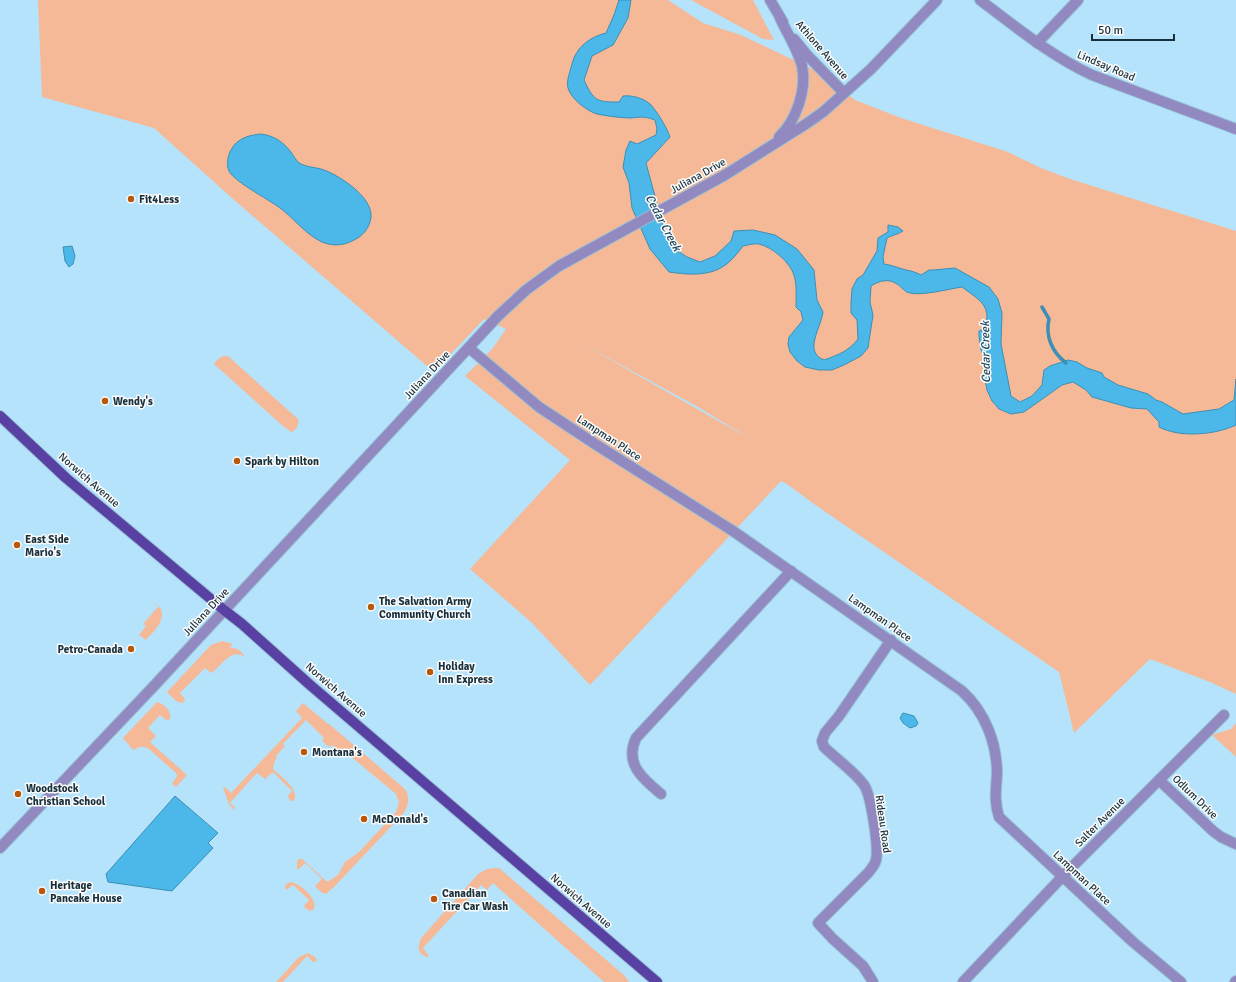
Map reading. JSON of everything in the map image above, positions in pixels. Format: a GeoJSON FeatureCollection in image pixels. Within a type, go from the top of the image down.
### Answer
{"type":"FeatureCollection","features":[{"type":"Feature","properties":{"kind":"main road","name":"Norwich Avenue"},"geometry":{"type":"LineString","coordinates":[[0,416],[66,478],[242,624],[309,684],[657,982]]}},
{"type":"Feature","properties":{"kind":"street","name":"Athlone Avenue"},"geometry":{"type":"LineString","coordinates":[[770,0],[795,40],[807,55],[844,93]]}},
{"type":"Feature","properties":{"kind":"street","name":"Juliana Drive"},"geometry":{"type":"LineString","coordinates":[[0,848],[510,304],[541,278],[559,266],[761,153],[823,112],[871,69],[937,0]]}},
{"type":"Feature","properties":{"kind":"street","name":"Lindsay Road"},"geometry":{"type":"LineString","coordinates":[[980,0],[1037,42],[1073,66],[1092,75],[1236,129]]}},
{"type":"Feature","properties":{"kind":"street"},"geometry":{"type":"LineString","coordinates":[[1037,42],[1078,0]]}},
{"type":"Feature","properties":{"kind":"street"},"geometry":{"type":"LineString","coordinates":[[761,153],[780,136],[790,124],[797,109],[801,92],[802,68],[800,60],[780,18]]}},
{"type":"Feature","properties":{"kind":"street","name":"Lampman Place"},"geometry":{"type":"LineString","coordinates":[[469,348],[539,407],[733,531],[892,640],[958,688],[971,700],[984,720],[994,744],[997,773],[996,806],[1000,816],[1133,942],[1181,982]]}},
{"type":"Feature","properties":{"kind":"street"},"geometry":{"type":"LineString","coordinates":[[661,794],[642,778],[636,768],[632,753],[636,738],[791,571]]}},
{"type":"Feature","properties":{"kind":"street","name":"Rideau Road"},"geometry":{"type":"LineString","coordinates":[[873,982],[863,966],[833,939],[818,923],[874,866],[877,851],[871,806],[865,787],[857,777],[824,747],[822,741],[825,733],[836,720],[892,640]]}},
{"type":"Feature","properties":{"kind":"street","name":"Salter Avenue"},"geometry":{"type":"LineString","coordinates":[[968,980],[1063,876],[1224,715]]}},
{"type":"Feature","properties":{"kind":"street","name":"Odlum Drive"},"geometry":{"type":"LineString","coordinates":[[1160,780],[1213,831],[1221,837],[1236,844]]}},
{"type":"Feature","properties":{"kind":"shaded area"},"geometry":{"type":"Polygon","coordinates":[[[38,0],[668,0],[703,23],[741,35],[819,72],[855,100],[901,118],[1008,152],[1041,168],[1070,179],[1236,231],[1236,694],[1210,682],[1150,659],[1074,733],[1059,672],[781,481],[590,685],[532,623],[470,569],[570,460],[465,376],[493,348],[506,329],[484,319],[434,372],[233,199],[154,128],[42,97],[38,0]],[[579,342],[752,440],[698,407],[579,342]]]}},
{"type":"Feature","properties":{"kind":"shaded area"},"geometry":{"type":"Polygon","coordinates":[[[691,0],[753,0],[774,40],[763,39],[691,0]]]}},
{"type":"Feature","properties":{"kind":"shaded area"},"geometry":{"type":"Polygon","coordinates":[[[224,356],[228,356],[298,419],[298,425],[295,430],[291,432],[283,426],[215,365],[214,363],[224,356]]]}},
{"type":"Feature","properties":{"kind":"shaded area"},"geometry":{"type":"Polygon","coordinates":[[[151,600],[161,609],[162,614],[158,626],[146,640],[139,635],[146,626],[143,624],[158,607],[151,600]]]}},
{"type":"Feature","properties":{"kind":"shaded area"},"geometry":{"type":"Polygon","coordinates":[[[222,641],[233,644],[229,648],[238,650],[245,657],[235,654],[226,659],[211,673],[205,668],[180,693],[185,699],[184,702],[181,703],[176,701],[167,692],[211,645],[222,641]]]}},
{"type":"Feature","properties":{"kind":"shaded area"},"geometry":{"type":"Polygon","coordinates":[[[157,702],[167,708],[170,713],[170,719],[166,720],[160,715],[148,728],[156,736],[150,742],[187,775],[176,787],[172,784],[177,776],[176,773],[149,749],[141,747],[133,750],[123,738],[157,702]]]}},
{"type":"Feature","properties":{"kind":"shaded area"},"geometry":{"type":"Polygon","coordinates":[[[303,703],[405,789],[408,795],[408,805],[403,814],[326,894],[321,892],[315,886],[322,879],[305,863],[297,869],[297,862],[299,859],[302,859],[326,881],[329,881],[338,875],[345,862],[359,852],[396,812],[399,802],[396,794],[343,750],[336,757],[332,753],[336,749],[332,745],[329,747],[322,741],[324,738],[306,720],[283,744],[285,746],[276,756],[277,758],[273,769],[292,787],[295,796],[294,801],[287,797],[292,791],[273,772],[265,779],[257,773],[230,803],[235,807],[234,810],[229,804],[223,788],[225,787],[231,793],[302,718],[296,711],[303,703]]]}},
{"type":"Feature","properties":{"kind":"shaded area"},"geometry":{"type":"Polygon","coordinates":[[[1236,723],[1236,757],[1212,735],[1231,729],[1236,723]]]}},
{"type":"Feature","properties":{"kind":"shaded area"},"geometry":{"type":"Polygon","coordinates":[[[499,868],[625,976],[629,982],[604,982],[493,883],[487,890],[481,885],[423,948],[429,956],[427,957],[421,954],[419,943],[422,937],[478,874],[487,869],[499,868]]]}},
{"type":"Feature","properties":{"kind":"shaded area"},"geometry":{"type":"Polygon","coordinates":[[[291,882],[299,885],[309,894],[315,905],[313,910],[310,911],[305,908],[304,906],[309,900],[293,885],[286,890],[286,884],[291,882]]]}},
{"type":"Feature","properties":{"kind":"shaded area"},"geometry":{"type":"Polygon","coordinates":[[[308,953],[315,957],[317,961],[313,962],[307,956],[283,982],[276,982],[299,957],[308,953]]]}},
{"type":"Feature","properties":{"kind":"water","name":"Cedar Creek"},"geometry":{"type":"Polygon","coordinates":[[[619,0],[631,0],[628,18],[613,45],[592,56],[584,80],[593,96],[600,101],[619,102],[623,96],[637,97],[644,100],[653,107],[664,124],[670,137],[646,163],[662,222],[672,245],[687,257],[700,262],[715,256],[731,241],[734,231],[753,230],[775,235],[797,249],[814,270],[817,300],[823,312],[814,346],[818,356],[824,360],[834,356],[847,350],[858,339],[857,320],[851,313],[852,289],[857,279],[863,275],[877,251],[878,238],[888,232],[888,225],[898,227],[903,231],[887,238],[883,257],[884,264],[912,271],[921,275],[929,270],[955,268],[989,287],[998,299],[1002,313],[1001,344],[1011,396],[1020,402],[1032,396],[1042,385],[1044,370],[1050,366],[1068,360],[1077,362],[1087,368],[1102,373],[1104,377],[1118,385],[1148,394],[1156,400],[1183,414],[1219,409],[1234,400],[1236,379],[1236,425],[1208,433],[1177,433],[1159,427],[1159,422],[1147,409],[1131,408],[1092,397],[1086,390],[1073,382],[1062,385],[1024,412],[1011,414],[999,409],[992,401],[987,390],[984,374],[985,359],[981,350],[979,336],[979,331],[985,328],[987,314],[985,308],[979,300],[962,287],[915,294],[906,292],[897,284],[890,281],[874,284],[871,286],[870,302],[873,315],[868,348],[861,356],[832,370],[819,370],[805,367],[797,361],[790,352],[788,344],[789,337],[803,320],[801,312],[796,307],[796,287],[794,275],[785,260],[769,248],[759,244],[753,244],[743,246],[723,267],[708,273],[685,274],[669,272],[650,249],[632,208],[629,183],[623,167],[626,150],[630,141],[637,144],[656,135],[657,129],[655,120],[645,117],[623,118],[597,114],[580,104],[572,96],[568,88],[568,79],[574,58],[580,48],[589,40],[606,33],[619,0]]]}},
{"type":"Feature","properties":{"kind":"water"},"geometry":{"type":"Polygon","coordinates":[[[261,134],[270,136],[282,142],[300,164],[328,172],[345,181],[361,194],[370,209],[371,217],[369,225],[362,235],[348,243],[341,245],[333,245],[322,242],[307,232],[279,208],[233,176],[228,169],[231,150],[240,140],[253,135],[261,134]]]}},
{"type":"Feature","properties":{"kind":"water"},"geometry":{"type":"Polygon","coordinates":[[[72,246],[75,256],[73,264],[69,267],[65,261],[63,247],[72,246]]]}},
{"type":"Feature","properties":{"kind":"water"},"geometry":{"type":"Polygon","coordinates":[[[903,713],[914,716],[918,723],[916,726],[910,728],[903,723],[900,718],[903,713]]]}},
{"type":"Feature","properties":{"kind":"water"},"geometry":{"type":"Polygon","coordinates":[[[175,796],[218,833],[208,843],[213,848],[172,891],[108,882],[106,874],[175,796]]]}},
{"type":"Feature","properties":{"kind":"waterway"},"geometry":{"type":"LineString","coordinates":[[1042,307],[1049,319],[1048,332],[1053,349],[1066,363]]}},
{"type":"Feature","properties":{"kind":"place","name":"Fit4Less"},"geometry":{"type":"Point","coordinates":[131,199]}},
{"type":"Feature","properties":{"kind":"place","name":"Wendy's"},"geometry":{"type":"Point","coordinates":[105,401]}},
{"type":"Feature","properties":{"kind":"place","name":"Spark by Hilton"},"geometry":{"type":"Point","coordinates":[237,461]}},
{"type":"Feature","properties":{"kind":"place","name":"East Side Mario's"},"geometry":{"type":"Point","coordinates":[17,545]}},
{"type":"Feature","properties":{"kind":"place","name":"The Salvation Army Community Church"},"geometry":{"type":"Point","coordinates":[371,607]}},
{"type":"Feature","properties":{"kind":"place","name":"Petro-Canada"},"geometry":{"type":"Point","coordinates":[131,649]}},
{"type":"Feature","properties":{"kind":"place","name":"Holiday Inn Express"},"geometry":{"type":"Point","coordinates":[430,672]}},
{"type":"Feature","properties":{"kind":"place","name":"Montana's"},"geometry":{"type":"Point","coordinates":[304,752]}},
{"type":"Feature","properties":{"kind":"place","name":"Woodstock Christian School"},"geometry":{"type":"Point","coordinates":[18,794]}},
{"type":"Feature","properties":{"kind":"place","name":"McDonald's"},"geometry":{"type":"Point","coordinates":[364,819]}},
{"type":"Feature","properties":{"kind":"place","name":"Heritage Pancake House"},"geometry":{"type":"Point","coordinates":[42,891]}},
{"type":"Feature","properties":{"kind":"place","name":"Canadian Tire Car Wash"},"geometry":{"type":"Point","coordinates":[434,899]}}]}
